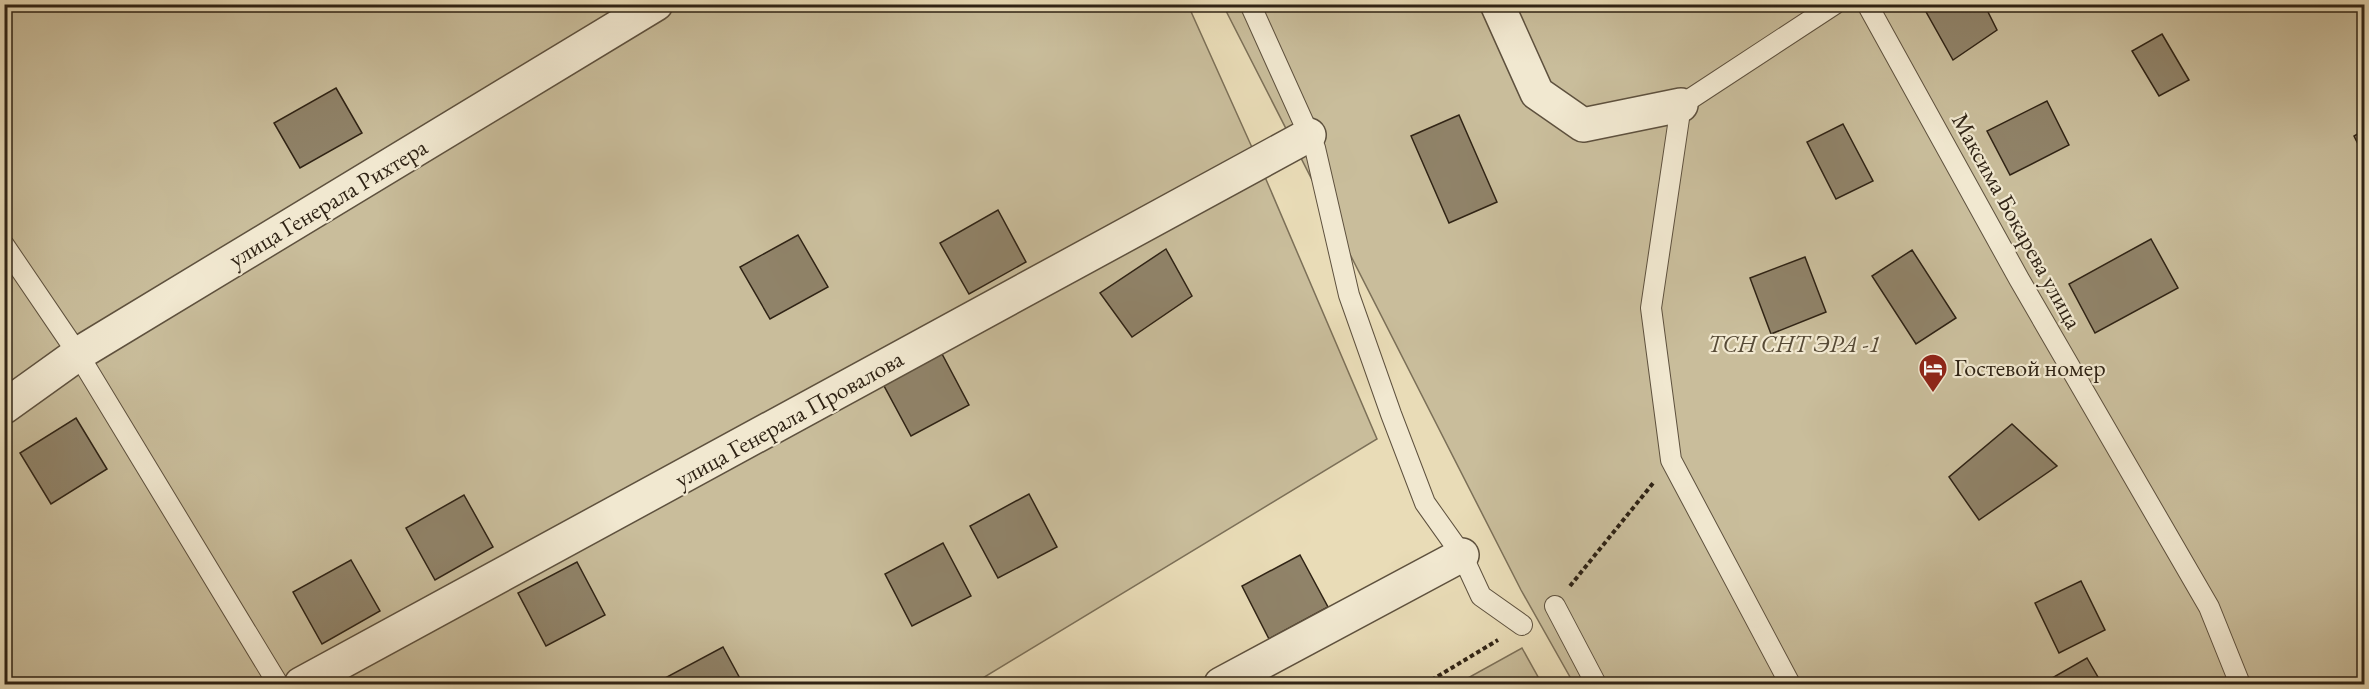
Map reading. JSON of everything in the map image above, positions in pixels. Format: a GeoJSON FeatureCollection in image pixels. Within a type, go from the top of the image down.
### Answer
{"type":"FeatureCollection","features":[{"type":"Feature","properties":{"kind":"street","name":"улица Генерала Рихтера"},"geometry":{"type":"LineString","coordinates":[[4,407],[78,354],[656,4]]}},
{"type":"Feature","properties":{"kind":"street"},"geometry":{"type":"LineString","coordinates":[[1497,4],[1538,93],[1583,125],[1681,105]]}},
{"type":"Feature","properties":{"kind":"street","name":"улица Генерала Провалова"},"geometry":{"type":"LineString","coordinates":[[301,684],[1309,135]]}},
{"type":"Feature","properties":{"kind":"street"},"geometry":{"type":"LineString","coordinates":[[1221,684],[1462,555]]}},
{"type":"Feature","properties":{"kind":"lane"},"geometry":{"type":"LineString","coordinates":[[1250,4],[1315,148],[1350,295],[1425,503],[1462,555],[1481,596],[1522,625]]}},
{"type":"Feature","properties":{"kind":"lane"},"geometry":{"type":"LineString","coordinates":[[1790,684],[1671,460],[1651,308],[1681,105],[1835,4]]}},
{"type":"Feature","properties":{"kind":"lane","name":"Максима Бокарева улица"},"geometry":{"type":"LineString","coordinates":[[1868,4],[2019,279],[2209,607],[2240,684]]}},
{"type":"Feature","properties":{"kind":"lane"},"geometry":{"type":"LineString","coordinates":[[4,245],[78,354],[278,684]]}},
{"type":"Feature","properties":{"kind":"lane"},"geometry":{"type":"LineString","coordinates":[[1555,606],[1596,684]]}},
{"type":"Feature","properties":{"kind":"path"},"geometry":{"type":"LineString","coordinates":[[2360,4],[2364,14]]}},
{"type":"Feature","properties":{"kind":"green space"},"geometry":{"type":"Polygon","coordinates":[[[4,5],[1188,5],[1259,163],[1377,439],[973,684],[5,684],[4,5]]]}},
{"type":"Feature","properties":{"kind":"green space","name":"ТСН СНТ ЭРА -1"},"geometry":{"type":"Polygon","coordinates":[[[1223,5],[2364,5],[2364,684],[1574,684],[1521,590],[1223,5]]]}},
{"type":"Feature","properties":{"kind":"green space"},"geometry":{"type":"Polygon","coordinates":[[[1522,648],[1542,684],[1457,684],[1522,648]]]}},
{"type":"Feature","properties":{"kind":"building"},"geometry":{"type":"Polygon","coordinates":[[[1934,4],[1984,4],[1997,30],[1953,60],[1925,10],[1934,4]]]}},
{"type":"Feature","properties":{"kind":"building"},"geometry":{"type":"Polygon","coordinates":[[[2162,34],[2189,80],[2159,96],[2132,51],[2162,34]]]}},
{"type":"Feature","properties":{"kind":"building"},"geometry":{"type":"Polygon","coordinates":[[[336,88],[362,133],[300,168],[274,123],[336,88]]]}},
{"type":"Feature","properties":{"kind":"building"},"geometry":{"type":"Polygon","coordinates":[[[2047,101],[2069,145],[2010,175],[1987,131],[2047,101]]]}},
{"type":"Feature","properties":{"kind":"building"},"geometry":{"type":"Polygon","coordinates":[[[1459,115],[1497,202],[1449,223],[1411,136],[1459,115]]]}},
{"type":"Feature","properties":{"kind":"building"},"geometry":{"type":"Polygon","coordinates":[[[1843,124],[1873,181],[1836,199],[1807,142],[1843,124]]]}},
{"type":"Feature","properties":{"kind":"building"},"geometry":{"type":"Polygon","coordinates":[[[2364,130],[2364,156],[2354,136],[2364,130]]]}},
{"type":"Feature","properties":{"kind":"building"},"geometry":{"type":"Polygon","coordinates":[[[998,210],[1026,262],[969,294],[940,243],[998,210]]]}},
{"type":"Feature","properties":{"kind":"building"},"geometry":{"type":"Polygon","coordinates":[[[798,235],[828,287],[770,319],[740,267],[798,235]]]}},
{"type":"Feature","properties":{"kind":"building"},"geometry":{"type":"Polygon","coordinates":[[[2151,239],[2178,288],[2095,333],[2069,284],[2151,239]]]}},
{"type":"Feature","properties":{"kind":"building"},"geometry":{"type":"Polygon","coordinates":[[[1166,249],[1192,296],[1132,337],[1100,293],[1166,249]]]}},
{"type":"Feature","properties":{"kind":"building"},"geometry":{"type":"Polygon","coordinates":[[[1912,250],[1956,318],[1916,344],[1872,276],[1912,250]]]}},
{"type":"Feature","properties":{"kind":"building"},"geometry":{"type":"Polygon","coordinates":[[[1805,257],[1826,312],[1771,334],[1750,278],[1805,257]]]}},
{"type":"Feature","properties":{"kind":"building"},"geometry":{"type":"Polygon","coordinates":[[[941,352],[969,405],[911,436],[883,384],[941,352]]]}},
{"type":"Feature","properties":{"kind":"building"},"geometry":{"type":"Polygon","coordinates":[[[76,418],[107,469],[51,504],[20,453],[76,418]]]}},
{"type":"Feature","properties":{"kind":"building"},"geometry":{"type":"Polygon","coordinates":[[[2012,424],[2057,466],[1979,520],[1949,477],[2012,424]]]}},
{"type":"Feature","properties":{"kind":"building"},"geometry":{"type":"Polygon","coordinates":[[[1029,494],[1057,547],[998,578],[970,526],[1029,494]]]}},
{"type":"Feature","properties":{"kind":"building"},"geometry":{"type":"Polygon","coordinates":[[[464,495],[493,547],[435,580],[406,528],[464,495]]]}},
{"type":"Feature","properties":{"kind":"building"},"geometry":{"type":"Polygon","coordinates":[[[943,543],[971,596],[912,626],[885,574],[943,543]]]}},
{"type":"Feature","properties":{"kind":"building"},"geometry":{"type":"Polygon","coordinates":[[[1300,555],[1328,607],[1269,639],[1242,586],[1300,555]]]}},
{"type":"Feature","properties":{"kind":"building"},"geometry":{"type":"Polygon","coordinates":[[[351,560],[380,611],[322,644],[293,592],[351,560]]]}},
{"type":"Feature","properties":{"kind":"building"},"geometry":{"type":"Polygon","coordinates":[[[577,562],[605,615],[546,646],[518,593],[577,562]]]}},
{"type":"Feature","properties":{"kind":"building"},"geometry":{"type":"Polygon","coordinates":[[[2081,581],[2105,630],[2059,653],[2035,603],[2081,581]]]}},
{"type":"Feature","properties":{"kind":"building"},"geometry":{"type":"Polygon","coordinates":[[[723,647],[743,684],[668,684],[665,678],[723,647]]]}},
{"type":"Feature","properties":{"kind":"building"},"geometry":{"type":"Polygon","coordinates":[[[2087,658],[2102,684],[2046,684],[2045,682],[2087,658]]]}},
{"type":"Feature","properties":{"kind":"place","name":"Гостевой номер"},"geometry":{"type":"Point","coordinates":[1933,394]}}]}
